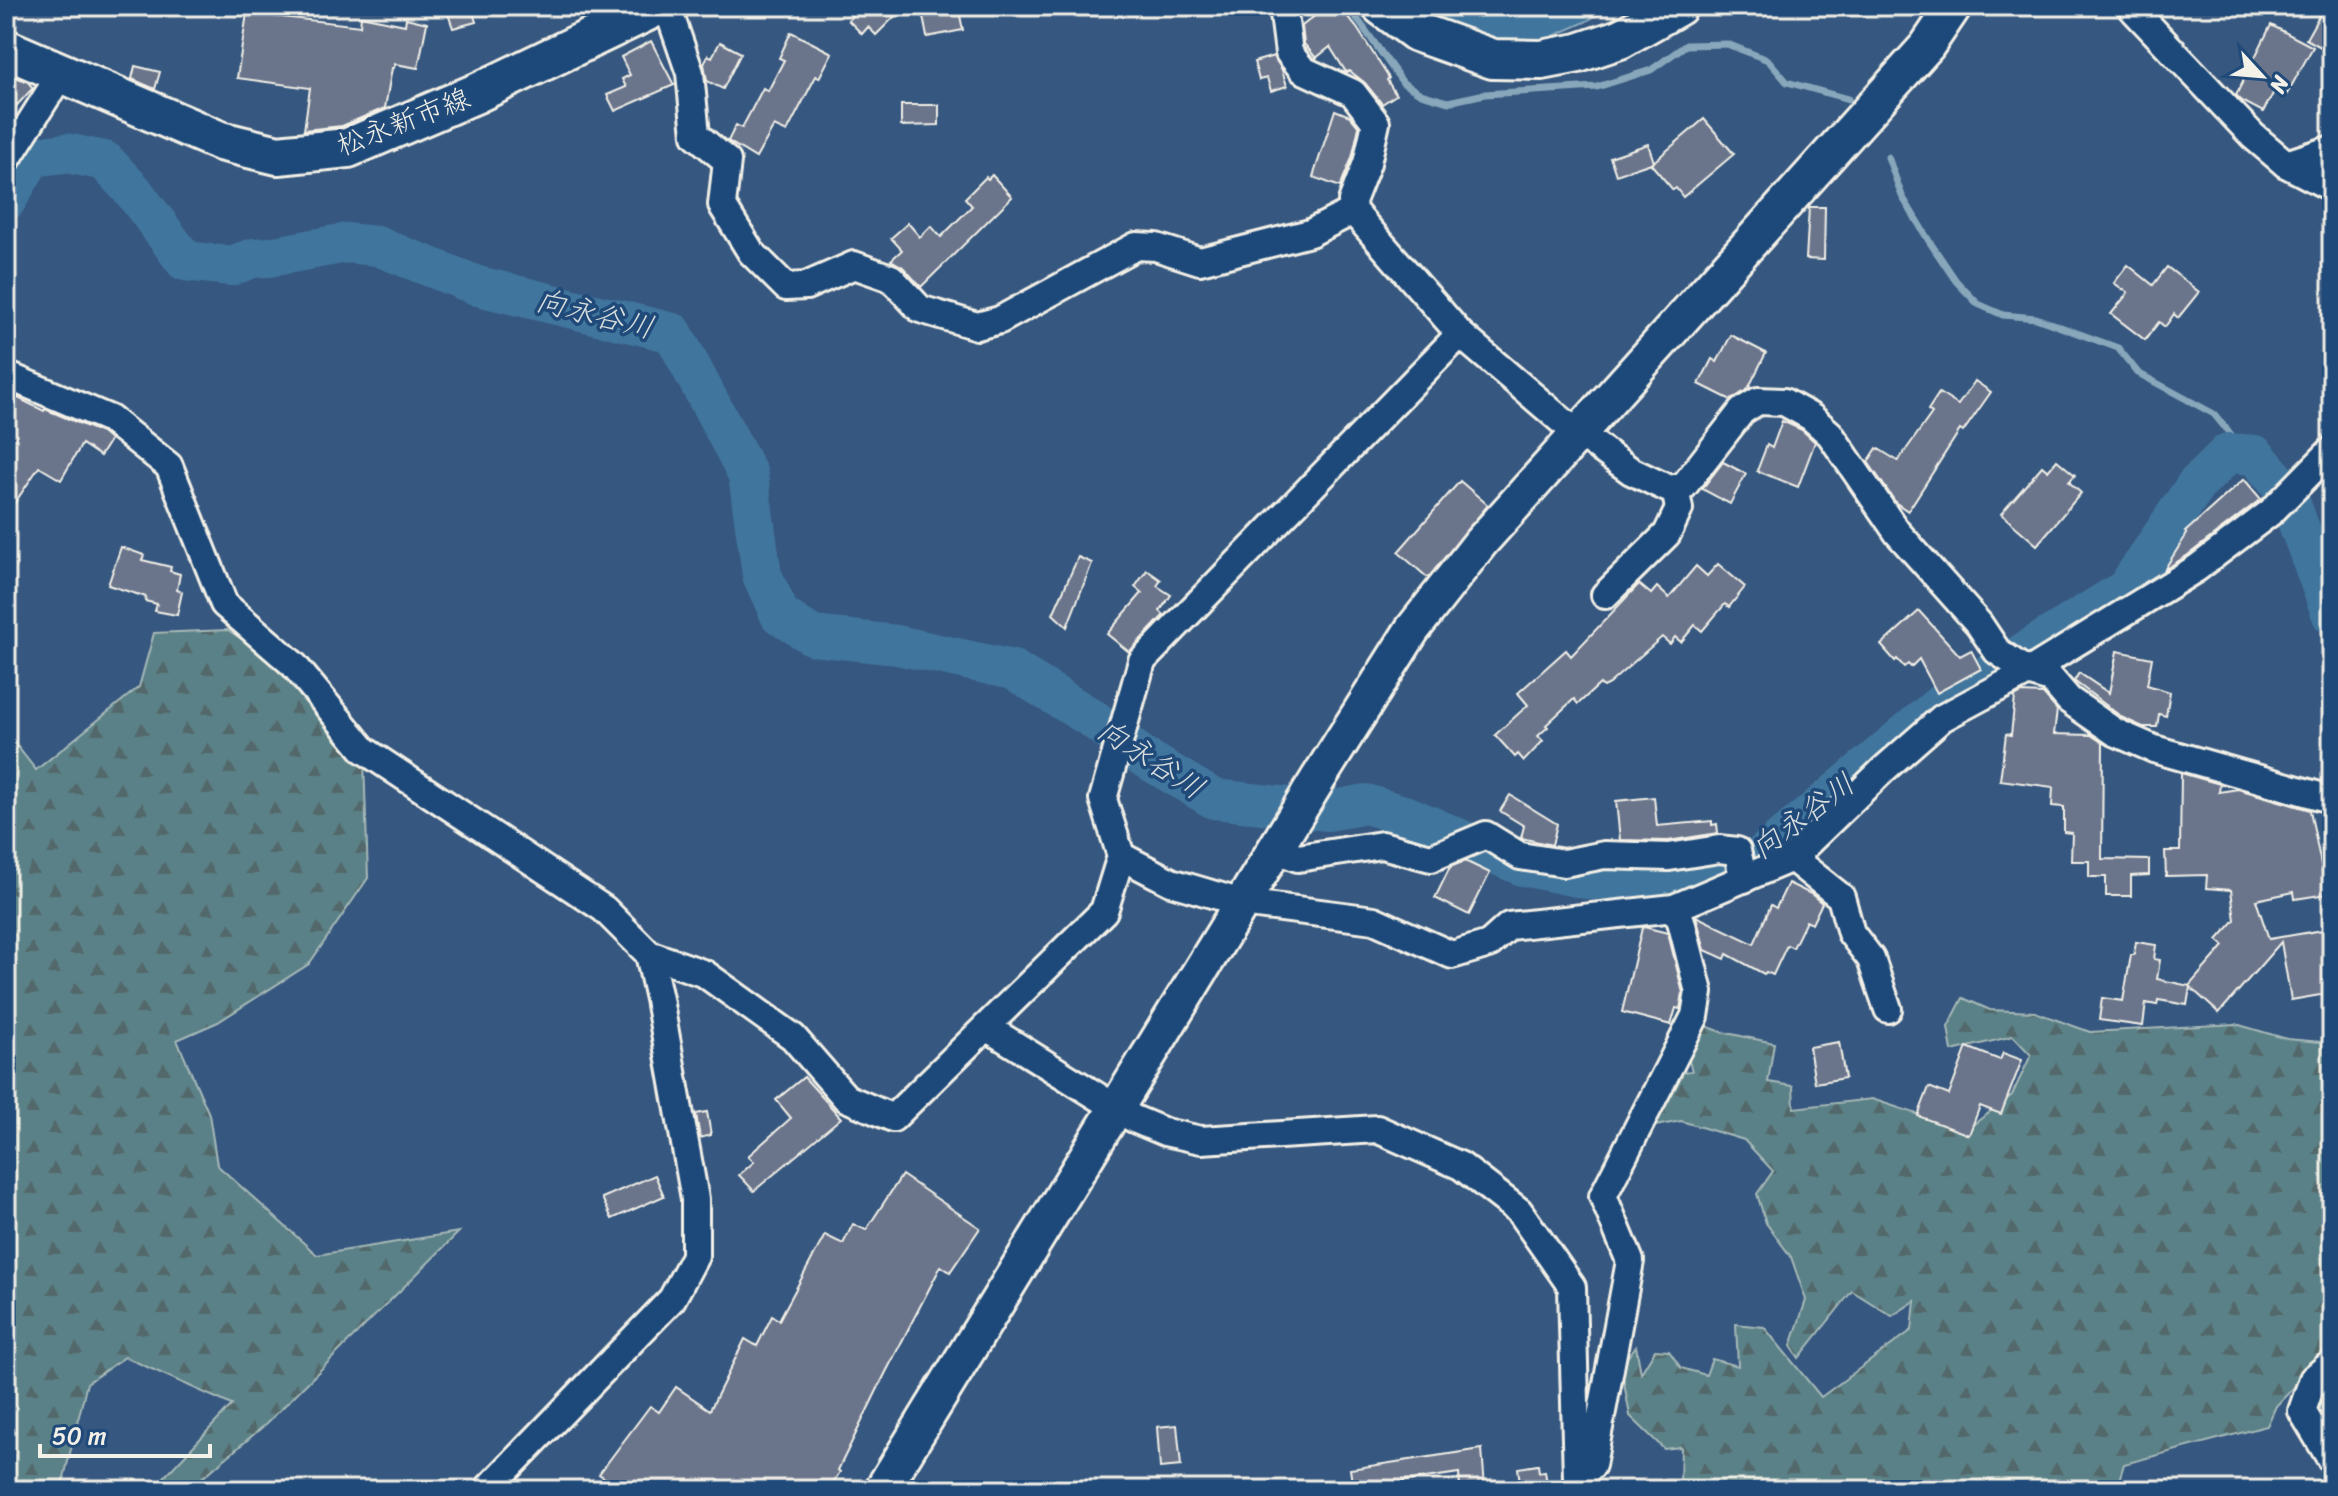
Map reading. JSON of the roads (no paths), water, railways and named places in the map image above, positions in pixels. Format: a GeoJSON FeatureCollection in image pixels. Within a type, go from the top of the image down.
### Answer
{"type":"FeatureCollection","features":[{"type":"Feature","properties":{"kind":"main road","name":"松永新市線"},"geometry":{"type":"LineString","coordinates":[[6,49],[220,141],[278,155],[348,148],[477,93],[658,6]]}},
{"type":"Feature","properties":{"kind":"main road"},"geometry":{"type":"LineString","coordinates":[[1382,6],[1417,32],[1493,59],[1542,60],[1578,53],[1620,39],[1678,6]]}},
{"type":"Feature","properties":{"kind":"street"},"geometry":{"type":"LineString","coordinates":[[667,6],[690,73],[696,135],[727,161],[722,205],[751,252],[786,287],[806,286],[854,265],[891,278],[920,309],[977,326],[1000,320],[1136,246],[1156,247],[1200,261],[1310,233],[1353,211]]}},
{"type":"Feature","properties":{"kind":"street"},"geometry":{"type":"LineString","coordinates":[[1283,6],[1289,53],[1303,70],[1353,93],[1376,123],[1367,163],[1352,201],[1353,211],[1460,334],[1579,434],[1631,471],[1669,489],[1683,487],[1742,411],[1758,401],[1784,402],[1811,417],[1830,434],[1897,532],[1979,624],[1997,651],[2028,672],[2051,679],[2069,700],[2115,732],[2154,749],[2332,797]]}},
{"type":"Feature","properties":{"kind":"street"},"geometry":{"type":"LineString","coordinates":[[882,1490],[1115,1106],[1412,630],[1481,542],[1927,46],[1954,6]]}},
{"type":"Feature","properties":{"kind":"street"},"geometry":{"type":"LineString","coordinates":[[2130,6],[2253,136],[2286,164],[2332,188]]}},
{"type":"Feature","properties":{"kind":"street"},"geometry":{"type":"LineString","coordinates":[[6,161],[61,74]]}},
{"type":"Feature","properties":{"kind":"street"},"geometry":{"type":"LineString","coordinates":[[2286,164],[2332,149]]}},
{"type":"Feature","properties":{"kind":"street"},"geometry":{"type":"LineString","coordinates":[[6,375],[110,419],[169,466],[224,604],[294,665],[364,750],[604,909],[649,954],[705,974],[793,1037],[846,1098],[893,1118],[1104,911],[1121,856],[1103,799],[1142,661],[1460,334]]}},
{"type":"Feature","properties":{"kind":"street"},"geometry":{"type":"LineString","coordinates":[[1121,856],[1171,882],[1242,903],[1374,920],[1452,955],[1489,944],[1509,926],[1674,908],[1792,858],[1942,718],[2028,672],[2197,568],[2271,512],[2332,450]]}},
{"type":"Feature","properties":{"kind":"street"},"geometry":{"type":"LineString","coordinates":[[1605,595],[1667,534],[1679,509],[1675,488]]}},
{"type":"Feature","properties":{"kind":"street"},"geometry":{"type":"LineString","coordinates":[[1277,845],[1298,858],[1382,845],[1431,858],[1486,835],[1520,856],[1564,863],[1604,855],[1669,857],[1719,849],[1737,851],[1744,879]]}},
{"type":"Feature","properties":{"kind":"street"},"geometry":{"type":"LineString","coordinates":[[1792,858],[1841,897],[1851,933],[1871,959],[1888,1009]]}},
{"type":"Feature","properties":{"kind":"street"},"geometry":{"type":"LineString","coordinates":[[1581,1484],[1592,1465],[1630,1261],[1603,1196],[1695,1016],[1699,992],[1681,921],[1674,908]]}},
{"type":"Feature","properties":{"kind":"street"},"geometry":{"type":"LineString","coordinates":[[487,1490],[672,1299],[695,1256],[695,1199],[649,954]]}},
{"type":"Feature","properties":{"kind":"street"},"geometry":{"type":"LineString","coordinates":[[986,1027],[1134,1119],[1165,1132],[1201,1140],[1377,1129],[1461,1166],[1519,1211],[1572,1287],[1581,1484]]}},
{"type":"Feature","properties":{"kind":"street"},"geometry":{"type":"LineString","coordinates":[[2332,1363],[2313,1379],[2302,1411],[2332,1461]]}},
{"type":"Feature","properties":{"kind":"water"},"geometry":{"type":"Polygon","coordinates":[[[1415,6],[1612,6],[1533,45],[1469,35],[1428,16],[1415,6]]]}},
{"type":"Feature","properties":{"kind":"waterway"},"geometry":{"type":"LineString","coordinates":[[1348,6],[1403,83],[1421,94],[1448,102],[1485,94],[1597,87],[1651,70],[1686,45],[1727,44],[1768,60],[1787,82],[1848,99]]}},
{"type":"Feature","properties":{"kind":"waterway","name":"向永谷川"},"geometry":{"type":"LineString","coordinates":[[6,201],[32,157],[66,153],[105,161],[133,191],[185,261],[231,266],[253,258],[347,243],[377,246],[478,286],[673,333],[748,475],[762,575],[780,615],[813,636],[897,645],[1013,670],[1093,719],[1142,756],[1214,799],[1328,811],[1366,804],[1410,817],[1522,866],[1591,880],[1672,876],[1759,858],[1941,704],[2126,589],[2196,485],[2228,453],[2255,455],[2286,491],[2332,615]]}},
{"type":"Feature","properties":{"kind":"waterway"},"geometry":{"type":"LineString","coordinates":[[1888,157],[1902,196],[1929,241],[1956,281],[1978,304],[2003,315],[2036,318],[2118,348],[2138,373],[2214,414],[2232,436],[2255,455]]}}]}
